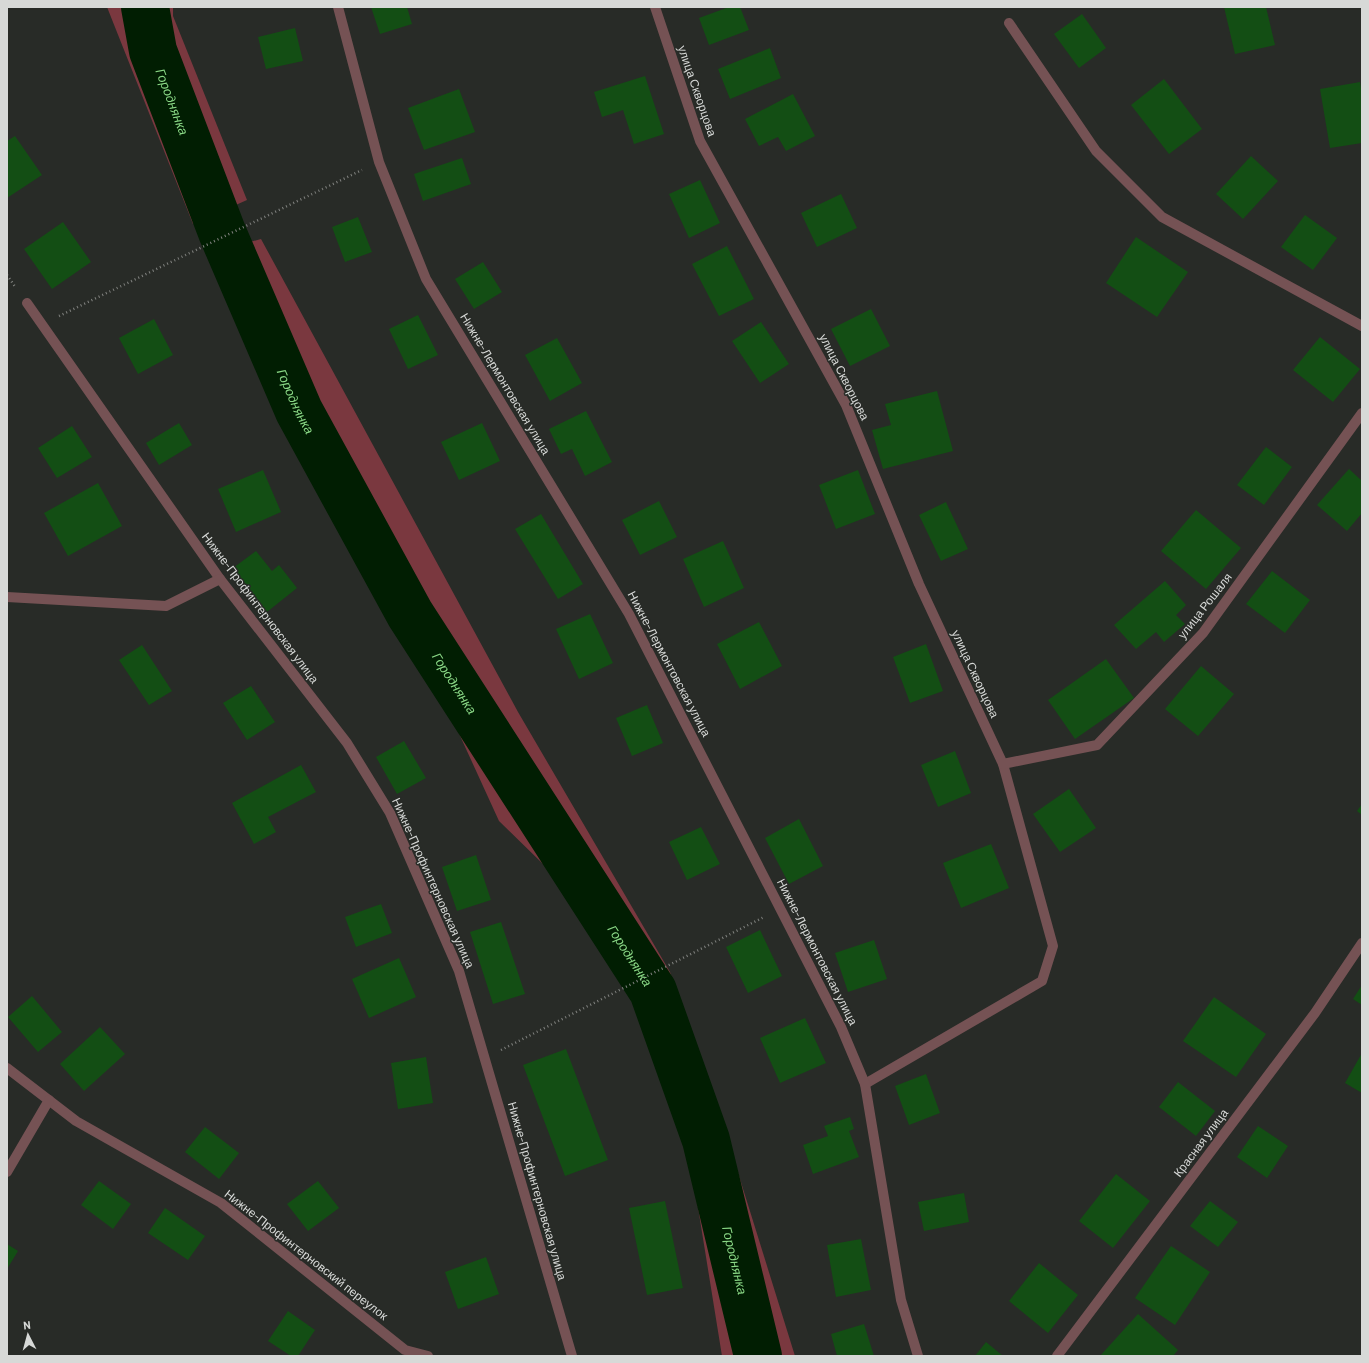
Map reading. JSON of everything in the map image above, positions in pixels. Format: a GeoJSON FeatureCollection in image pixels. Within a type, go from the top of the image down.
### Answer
{"type":"FeatureCollection","features":[{"type":"Feature","properties":{"kind":"street","name":"Нижне-Лермонтовская улица"},"geometry":{"type":"LineString","coordinates":[[338,7],[379,162],[426,279],[630,614],[841,1027],[865,1084],[900,1300],[918,1356]]}},
{"type":"Feature","properties":{"kind":"street","name":"улица Скворцова"},"geometry":{"type":"LineString","coordinates":[[654,7],[700,141],[846,404],[919,584],[1003,764],[1053,946],[1042,981],[865,1084]]}},
{"type":"Feature","properties":{"kind":"street"},"geometry":{"type":"LineString","coordinates":[[1009,23],[1096,151],[1162,217],[1362,326]]}},
{"type":"Feature","properties":{"kind":"street","name":"Нижне-Профинтерновская улица"},"geometry":{"type":"LineString","coordinates":[[27,303],[220,579],[347,743],[390,813],[459,971],[572,1356]]}},
{"type":"Feature","properties":{"kind":"street","name":"улица Рошаля"},"geometry":{"type":"LineString","coordinates":[[1003,764],[1097,745],[1203,633],[1362,413]]}},
{"type":"Feature","properties":{"kind":"street"},"geometry":{"type":"LineString","coordinates":[[7,597],[166,606],[220,579]]}},
{"type":"Feature","properties":{"kind":"street","name":"Красная улица"},"geometry":{"type":"LineString","coordinates":[[1057,1356],[1315,1013],[1362,943]]}},
{"type":"Feature","properties":{"kind":"street","name":"Нижне-Профинтерновский переулок"},"geometry":{"type":"LineString","coordinates":[[7,1068],[76,1121],[221,1203],[405,1350],[428,1356]]}},
{"type":"Feature","properties":{"kind":"street"},"geometry":{"type":"LineString","coordinates":[[7,1172],[49,1100]]}},
{"type":"Feature","properties":{"kind":"path"},"geometry":{"type":"LineString","coordinates":[[42,324],[379,162]]}},
{"type":"Feature","properties":{"kind":"path"},"geometry":{"type":"LineString","coordinates":[[485,1059],[781,909]]}},
{"type":"Feature","properties":{"kind":"shaded area"},"geometry":{"type":"Polygon","coordinates":[[[107,7],[173,7],[173,16],[247,200],[193,224],[107,7]]]}},
{"type":"Feature","properties":{"kind":"shaded area"},"geometry":{"type":"Polygon","coordinates":[[[261,239],[518,712],[670,972],[735,1163],[795,1356],[722,1356],[680,1096],[588,908],[499,821],[440,692],[210,253],[261,239]]]}},
{"type":"Feature","properties":{"kind":"building"},"geometry":{"type":"Polygon","coordinates":[[[371,7],[407,7],[412,24],[380,34],[371,7]]]}},
{"type":"Feature","properties":{"kind":"building"},"geometry":{"type":"Polygon","coordinates":[[[729,7],[740,7],[749,30],[709,45],[699,18],[729,7]]]}},
{"type":"Feature","properties":{"kind":"building"},"geometry":{"type":"Polygon","coordinates":[[[1224,7],[1266,7],[1275,45],[1235,54],[1224,7]]]}},
{"type":"Feature","properties":{"kind":"building"},"geometry":{"type":"Polygon","coordinates":[[[1082,14],[1106,48],[1079,68],[1054,34],[1082,14]]]}},
{"type":"Feature","properties":{"kind":"building"},"geometry":{"type":"Polygon","coordinates":[[[295,28],[303,61],[266,69],[258,37],[295,28]]]}},
{"type":"Feature","properties":{"kind":"building"},"geometry":{"type":"Polygon","coordinates":[[[770,48],[781,78],[730,99],[718,69],[770,48]]]}},
{"type":"Feature","properties":{"kind":"building"},"geometry":{"type":"Polygon","coordinates":[[[645,76],[664,134],[634,144],[623,110],[602,117],[594,92],[645,76]]]}},
{"type":"Feature","properties":{"kind":"building"},"geometry":{"type":"Polygon","coordinates":[[[1164,79],[1202,129],[1169,154],[1131,105],[1164,79]]]}},
{"type":"Feature","properties":{"kind":"building"},"geometry":{"type":"Polygon","coordinates":[[[1360,82],[1362,94],[1362,143],[1330,148],[1320,89],[1360,82]]]}},
{"type":"Feature","properties":{"kind":"building"},"geometry":{"type":"Polygon","coordinates":[[[459,89],[475,132],[424,150],[408,108],[459,89]]]}},
{"type":"Feature","properties":{"kind":"building"},"geometry":{"type":"Polygon","coordinates":[[[793,94],[815,136],[786,151],[778,137],[759,146],[745,119],[793,94]]]}},
{"type":"Feature","properties":{"kind":"building"},"geometry":{"type":"Polygon","coordinates":[[[15,136],[42,175],[7,198],[7,141],[15,136]]]}},
{"type":"Feature","properties":{"kind":"building"},"geometry":{"type":"Polygon","coordinates":[[[1251,156],[1278,181],[1243,219],[1216,194],[1251,156]]]}},
{"type":"Feature","properties":{"kind":"building"},"geometry":{"type":"Polygon","coordinates":[[[462,158],[471,184],[423,201],[414,174],[462,158]]]}},
{"type":"Feature","properties":{"kind":"building"},"geometry":{"type":"Polygon","coordinates":[[[700,180],[720,223],[689,238],[669,194],[700,180]]]}},
{"type":"Feature","properties":{"kind":"building"},"geometry":{"type":"Polygon","coordinates":[[[841,194],[857,228],[817,247],[801,213],[841,194]]]}},
{"type":"Feature","properties":{"kind":"building"},"geometry":{"type":"Polygon","coordinates":[[[1305,215],[1337,238],[1313,270],[1281,247],[1305,215]]]}},
{"type":"Feature","properties":{"kind":"building"},"geometry":{"type":"Polygon","coordinates":[[[358,217],[372,252],[345,262],[332,227],[358,217]]]}},
{"type":"Feature","properties":{"kind":"building"},"geometry":{"type":"Polygon","coordinates":[[[63,222],[91,262],[52,289],[24,249],[63,222]]]}},
{"type":"Feature","properties":{"kind":"building"},"geometry":{"type":"Polygon","coordinates":[[[1136,237],[1188,272],[1157,317],[1106,283],[1136,237]]]}},
{"type":"Feature","properties":{"kind":"building"},"geometry":{"type":"Polygon","coordinates":[[[727,246],[754,299],[719,316],[692,264],[727,246]]]}},
{"type":"Feature","properties":{"kind":"building"},"geometry":{"type":"Polygon","coordinates":[[[483,262],[502,292],[474,309],[455,279],[483,262]]]}},
{"type":"Feature","properties":{"kind":"building"},"geometry":{"type":"Polygon","coordinates":[[[871,309],[890,346],[850,366],[831,329],[871,309]]]}},
{"type":"Feature","properties":{"kind":"building"},"geometry":{"type":"Polygon","coordinates":[[[418,315],[438,355],[408,369],[389,329],[418,315]]]}},
{"type":"Feature","properties":{"kind":"building"},"geometry":{"type":"Polygon","coordinates":[[[154,319],[173,355],[138,374],[119,338],[154,319]]]}},
{"type":"Feature","properties":{"kind":"building"},"geometry":{"type":"Polygon","coordinates":[[[761,322],[789,364],[760,383],[732,341],[761,322]]]}},
{"type":"Feature","properties":{"kind":"building"},"geometry":{"type":"Polygon","coordinates":[[[1320,337],[1360,369],[1333,402],[1293,370],[1320,337]]]}},
{"type":"Feature","properties":{"kind":"building"},"geometry":{"type":"Polygon","coordinates":[[[557,338],[582,383],[550,401],[525,355],[557,338]]]}},
{"type":"Feature","properties":{"kind":"building"},"geometry":{"type":"Polygon","coordinates":[[[937,391],[953,451],[883,469],[872,430],[891,425],[885,404],[937,391]]]}},
{"type":"Feature","properties":{"kind":"building"},"geometry":{"type":"Polygon","coordinates":[[[586,411],[612,462],[585,476],[572,449],[561,454],[549,429],[586,411]]]}},
{"type":"Feature","properties":{"kind":"building"},"geometry":{"type":"Polygon","coordinates":[[[179,423],[192,445],[159,465],[146,443],[179,423]]]}},
{"type":"Feature","properties":{"kind":"building"},"geometry":{"type":"Polygon","coordinates":[[[482,423],[500,461],[459,480],[441,442],[482,423]]]}},
{"type":"Feature","properties":{"kind":"building"},"geometry":{"type":"Polygon","coordinates":[[[72,426],[92,457],[57,478],[38,448],[72,426]]]}},
{"type":"Feature","properties":{"kind":"building"},"geometry":{"type":"Polygon","coordinates":[[[1266,447],[1292,467],[1264,505],[1237,485],[1266,447]]]}},
{"type":"Feature","properties":{"kind":"building"},"geometry":{"type":"Polygon","coordinates":[[[1349,469],[1362,481],[1362,513],[1347,531],[1317,505],[1349,469]]]}},
{"type":"Feature","properties":{"kind":"building"},"geometry":{"type":"Polygon","coordinates":[[[263,470],[281,512],[236,532],[218,489],[263,470]]]}},
{"type":"Feature","properties":{"kind":"building"},"geometry":{"type":"Polygon","coordinates":[[[858,470],[875,514],[836,529],[819,485],[858,470]]]}},
{"type":"Feature","properties":{"kind":"building"},"geometry":{"type":"Polygon","coordinates":[[[98,483],[122,526],[68,556],[44,513],[98,483]]]}},
{"type":"Feature","properties":{"kind":"building"},"geometry":{"type":"Polygon","coordinates":[[[659,501],[677,537],[640,555],[622,520],[659,501]]]}},
{"type":"Feature","properties":{"kind":"building"},"geometry":{"type":"Polygon","coordinates":[[[946,502],[968,549],[941,561],[919,515],[946,502]]]}},
{"type":"Feature","properties":{"kind":"building"},"geometry":{"type":"Polygon","coordinates":[[[1196,510],[1241,548],[1206,589],[1161,551],[1196,510]]]}},
{"type":"Feature","properties":{"kind":"building"},"geometry":{"type":"Polygon","coordinates":[[[541,514],[583,584],[558,599],[515,529],[541,514]]]}},
{"type":"Feature","properties":{"kind":"building"},"geometry":{"type":"Polygon","coordinates":[[[723,541],[744,588],[704,607],[683,559],[723,541]]]}},
{"type":"Feature","properties":{"kind":"building"},"geometry":{"type":"Polygon","coordinates":[[[256,551],[272,571],[279,565],[297,588],[267,612],[233,568],[256,551]]]}},
{"type":"Feature","properties":{"kind":"building"},"geometry":{"type":"Polygon","coordinates":[[[1272,571],[1310,600],[1285,633],[1246,604],[1272,571]]]}},
{"type":"Feature","properties":{"kind":"building"},"geometry":{"type":"Polygon","coordinates":[[[1165,581],[1186,605],[1176,615],[1185,624],[1164,642],[1156,632],[1136,649],[1114,625],[1165,581]]]}},
{"type":"Feature","properties":{"kind":"building"},"geometry":{"type":"Polygon","coordinates":[[[590,614],[613,663],[579,679],[556,629],[590,614]]]}},
{"type":"Feature","properties":{"kind":"building"},"geometry":{"type":"Polygon","coordinates":[[[759,622],[782,666],[740,689],[717,644],[759,622]]]}},
{"type":"Feature","properties":{"kind":"building"},"geometry":{"type":"Polygon","coordinates":[[[926,644],[943,691],[910,703],[893,657],[926,644]]]}},
{"type":"Feature","properties":{"kind":"building"},"geometry":{"type":"Polygon","coordinates":[[[142,645],[172,691],[149,705],[119,660],[142,645]]]}},
{"type":"Feature","properties":{"kind":"building"},"geometry":{"type":"Polygon","coordinates":[[[1106,659],[1134,698],[1075,739],[1048,700],[1106,659]]]}},
{"type":"Feature","properties":{"kind":"building"},"geometry":{"type":"Polygon","coordinates":[[[1201,666],[1234,694],[1198,736],[1165,709],[1201,666]]]}},
{"type":"Feature","properties":{"kind":"building"},"geometry":{"type":"Polygon","coordinates":[[[251,686],[275,722],[247,740],[223,703],[251,686]]]}},
{"type":"Feature","properties":{"kind":"building"},"geometry":{"type":"Polygon","coordinates":[[[647,705],[663,743],[632,756],[616,718],[647,705]]]}},
{"type":"Feature","properties":{"kind":"building"},"geometry":{"type":"Polygon","coordinates":[[[404,741],[426,778],[397,794],[376,757],[404,741]]]}},
{"type":"Feature","properties":{"kind":"building"},"geometry":{"type":"Polygon","coordinates":[[[955,751],[971,793],[938,807],[921,765],[955,751]]]}},
{"type":"Feature","properties":{"kind":"building"},"geometry":{"type":"Polygon","coordinates":[[[301,765],[316,792],[268,817],[276,832],[254,844],[232,803],[301,765]]]}},
{"type":"Feature","properties":{"kind":"building"},"geometry":{"type":"Polygon","coordinates":[[[1069,789],[1096,828],[1060,852],[1033,814],[1069,789]]]}},
{"type":"Feature","properties":{"kind":"building"},"geometry":{"type":"Polygon","coordinates":[[[1362,804],[1362,815],[1357,811],[1362,804]]]}},
{"type":"Feature","properties":{"kind":"building"},"geometry":{"type":"Polygon","coordinates":[[[799,819],[823,866],[789,884],[765,838],[799,819]]]}},
{"type":"Feature","properties":{"kind":"building"},"geometry":{"type":"Polygon","coordinates":[[[701,827],[720,864],[687,880],[669,842],[701,827]]]}},
{"type":"Feature","properties":{"kind":"building"},"geometry":{"type":"Polygon","coordinates":[[[991,844],[1009,888],[961,908],[943,863],[991,844]]]}},
{"type":"Feature","properties":{"kind":"building"},"geometry":{"type":"Polygon","coordinates":[[[476,855],[491,900],[457,911],[442,867],[476,855]]]}},
{"type":"Feature","properties":{"kind":"building"},"geometry":{"type":"Polygon","coordinates":[[[381,904],[392,933],[356,947],[345,917],[381,904]]]}},
{"type":"Feature","properties":{"kind":"building"},"geometry":{"type":"Polygon","coordinates":[[[501,922],[525,994],[493,1004],[470,932],[501,922]]]}},
{"type":"Feature","properties":{"kind":"building"},"geometry":{"type":"Polygon","coordinates":[[[760,930],[782,976],[748,993],[726,947],[760,930]]]}},
{"type":"Feature","properties":{"kind":"building"},"geometry":{"type":"Polygon","coordinates":[[[874,940],[887,979],[848,992],[835,953],[874,940]]]}},
{"type":"Feature","properties":{"kind":"building"},"geometry":{"type":"Polygon","coordinates":[[[399,958],[416,997],[369,1018],[352,979],[399,958]]]}},
{"type":"Feature","properties":{"kind":"building"},"geometry":{"type":"Polygon","coordinates":[[[1362,985],[1362,1005],[1353,999],[1362,985]]]}},
{"type":"Feature","properties":{"kind":"building"},"geometry":{"type":"Polygon","coordinates":[[[32,996],[62,1032],[38,1052],[8,1017],[32,996]]]}},
{"type":"Feature","properties":{"kind":"building"},"geometry":{"type":"Polygon","coordinates":[[[1214,997],[1266,1034],[1236,1077],[1183,1041],[1214,997]]]}},
{"type":"Feature","properties":{"kind":"building"},"geometry":{"type":"Polygon","coordinates":[[[805,1018],[826,1063],[780,1083],[760,1038],[805,1018]]]}},
{"type":"Feature","properties":{"kind":"building"},"geometry":{"type":"Polygon","coordinates":[[[100,1027],[125,1054],[84,1091],[60,1064],[100,1027]]]}},
{"type":"Feature","properties":{"kind":"building"},"geometry":{"type":"Polygon","coordinates":[[[566,1049],[608,1160],[565,1176],[523,1065],[566,1049]]]}},
{"type":"Feature","properties":{"kind":"building"},"geometry":{"type":"Polygon","coordinates":[[[1362,1053],[1362,1093],[1345,1083],[1362,1053]]]}},
{"type":"Feature","properties":{"kind":"building"},"geometry":{"type":"Polygon","coordinates":[[[426,1057],[433,1103],[398,1109],[391,1063],[426,1057]]]}},
{"type":"Feature","properties":{"kind":"building"},"geometry":{"type":"Polygon","coordinates":[[[926,1074],[940,1113],[909,1125],[895,1086],[926,1074]]]}},
{"type":"Feature","properties":{"kind":"building"},"geometry":{"type":"Polygon","coordinates":[[[1178,1082],[1215,1111],[1196,1136],[1159,1107],[1178,1082]]]}},
{"type":"Feature","properties":{"kind":"building"},"geometry":{"type":"Polygon","coordinates":[[[850,1117],[854,1129],[849,1131],[859,1157],[813,1174],[803,1145],[828,1136],[824,1126],[850,1117]]]}},
{"type":"Feature","properties":{"kind":"building"},"geometry":{"type":"Polygon","coordinates":[[[1258,1126],[1288,1146],[1267,1178],[1237,1157],[1258,1126]]]}},
{"type":"Feature","properties":{"kind":"building"},"geometry":{"type":"Polygon","coordinates":[[[205,1127],[239,1153],[219,1179],[185,1152],[205,1127]]]}},
{"type":"Feature","properties":{"kind":"building"},"geometry":{"type":"Polygon","coordinates":[[[1116,1174],[1150,1201],[1113,1248],[1079,1221],[1116,1174]]]}},
{"type":"Feature","properties":{"kind":"building"},"geometry":{"type":"Polygon","coordinates":[[[99,1181],[131,1204],[113,1229],[81,1205],[99,1181]]]}},
{"type":"Feature","properties":{"kind":"building"},"geometry":{"type":"Polygon","coordinates":[[[318,1181],[339,1208],[308,1231],[287,1204],[318,1181]]]}},
{"type":"Feature","properties":{"kind":"building"},"geometry":{"type":"Polygon","coordinates":[[[964,1193],[969,1222],[924,1231],[918,1202],[964,1193]]]}},
{"type":"Feature","properties":{"kind":"building"},"geometry":{"type":"Polygon","coordinates":[[[665,1201],[683,1288],[647,1295],[629,1208],[665,1201]]]}},
{"type":"Feature","properties":{"kind":"building"},"geometry":{"type":"Polygon","coordinates":[[[1210,1201],[1238,1222],[1218,1247],[1190,1226],[1210,1201]]]}},
{"type":"Feature","properties":{"kind":"building"},"geometry":{"type":"Polygon","coordinates":[[[165,1208],[205,1236],[188,1260],[148,1233],[165,1208]]]}},
{"type":"Feature","properties":{"kind":"building"},"geometry":{"type":"Polygon","coordinates":[[[861,1239],[871,1290],[836,1297],[827,1245],[861,1239]]]}},
{"type":"Feature","properties":{"kind":"building"},"geometry":{"type":"Polygon","coordinates":[[[7,1244],[18,1251],[7,1269],[7,1244]]]}},
{"type":"Feature","properties":{"kind":"building"},"geometry":{"type":"Polygon","coordinates":[[[1171,1246],[1210,1272],[1175,1325],[1135,1298],[1171,1246]]]}},
{"type":"Feature","properties":{"kind":"building"},"geometry":{"type":"Polygon","coordinates":[[[486,1257],[499,1294],[458,1309],[445,1272],[486,1257]]]}},
{"type":"Feature","properties":{"kind":"building"},"geometry":{"type":"Polygon","coordinates":[[[1039,1263],[1078,1295],[1048,1333],[1009,1301],[1039,1263]]]}},
{"type":"Feature","properties":{"kind":"building"},"geometry":{"type":"Polygon","coordinates":[[[288,1311],[315,1330],[298,1356],[291,1356],[268,1341],[288,1311]]]}},
{"type":"Feature","properties":{"kind":"building"},"geometry":{"type":"Polygon","coordinates":[[[1138,1314],[1178,1350],[1173,1356],[1100,1356],[1138,1314]]]}},
{"type":"Feature","properties":{"kind":"building"},"geometry":{"type":"Polygon","coordinates":[[[864,1324],[874,1356],[837,1356],[831,1334],[864,1324]]]}},
{"type":"Feature","properties":{"kind":"building"},"geometry":{"type":"Polygon","coordinates":[[[986,1342],[1003,1356],[975,1356],[986,1342]]]}},
{"type":"Feature","properties":{"kind":"waterway","name":"Городнянка"},"geometry":{"type":"LineString","coordinates":[[145,7],[153,51],[222,232],[299,411],[410,614],[653,991],[706,1140],[758,1356]]}}]}
